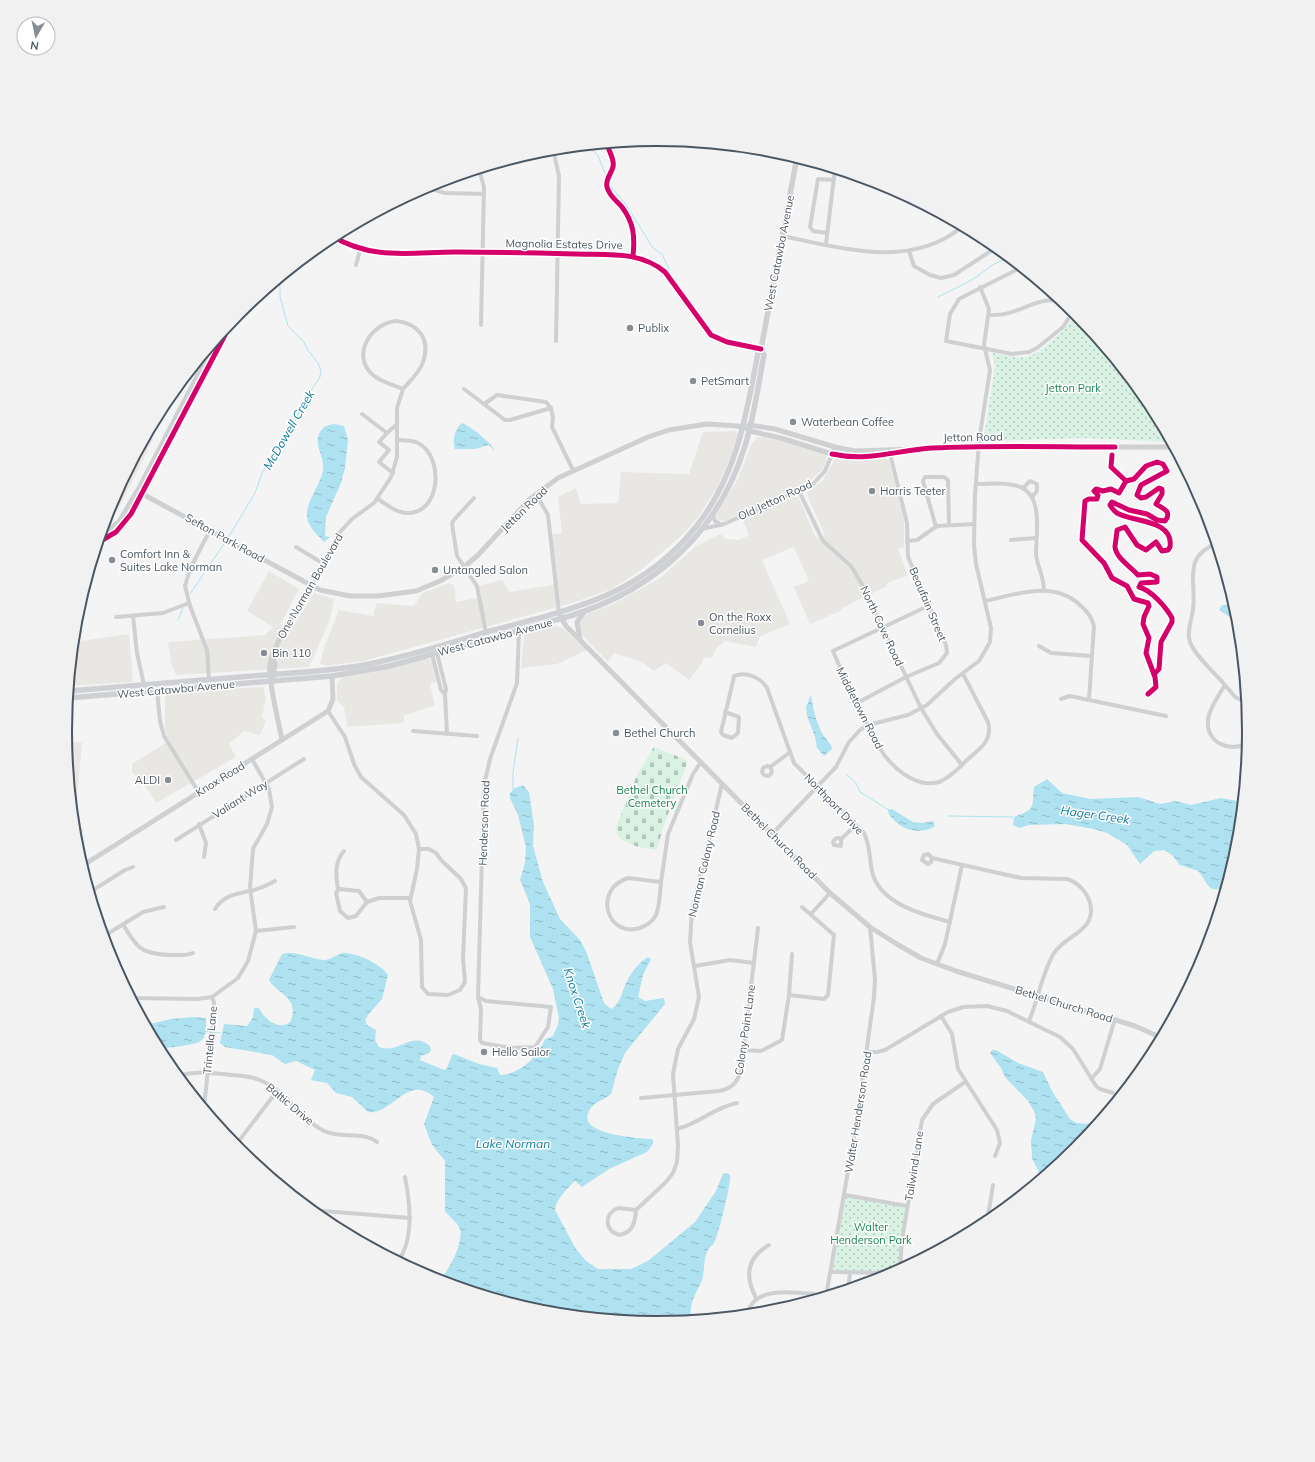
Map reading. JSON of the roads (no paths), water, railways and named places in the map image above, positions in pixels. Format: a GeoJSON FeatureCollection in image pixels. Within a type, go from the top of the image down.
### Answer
{"type":"FeatureCollection","features":[{"type":"Feature","properties":{"kind":"main road","name":"West Catawba Avenue"},"geometry":{"type":"LineString","coordinates":[[73,698],[332,676],[357,672],[435,654],[584,612],[622,596],[651,578],[679,555],[702,529],[713,515],[737,470],[750,431],[764,355],[762,350],[796,162]]}},
{"type":"Feature","properties":{"kind":"main road","name":"West Catawba Avenue"},"geometry":{"type":"LineString","coordinates":[[73,691],[347,668],[394,658],[469,638],[596,601],[626,586],[660,563],[680,545],[703,518],[721,490],[736,454],[744,427],[758,353],[762,350]]}},
{"type":"Feature","properties":{"kind":"main road"},"geometry":{"type":"LineString","coordinates":[[651,578],[650,575],[671,557],[680,545]]}},
{"type":"Feature","properties":{"kind":"main road"},"geometry":{"type":"LineString","coordinates":[[435,654],[434,650],[469,638]]}},
{"type":"Feature","properties":{"kind":"main road"},"geometry":{"type":"LineString","coordinates":[[357,672],[366,668],[393,662],[394,658]]}},
{"type":"Feature","properties":{"kind":"main road"},"geometry":{"type":"LineString","coordinates":[[157,690],[160,686],[187,684],[198,680]]}},
{"type":"Feature","properties":{"kind":"main road"},"geometry":{"type":"LineString","coordinates":[[108,694],[115,691],[141,688],[141,685]]}},
{"type":"Feature","properties":{"kind":"street","name":"Magnolia Estates Drive"},"geometry":{"type":"LineString","coordinates":[[554,155],[559,176],[556,341]]}},
{"type":"Feature","properties":{"kind":"street"},"geometry":{"type":"LineString","coordinates":[[481,173],[483,180],[484,194],[481,325]]}},
{"type":"Feature","properties":{"kind":"street"},"geometry":{"type":"LineString","coordinates":[[826,244],[835,173]]}},
{"type":"Feature","properties":{"kind":"street"},"geometry":{"type":"LineString","coordinates":[[827,233],[813,231],[810,227],[818,179],[834,180]]}},
{"type":"Feature","properties":{"kind":"street"},"geometry":{"type":"LineString","coordinates":[[435,189],[446,193],[484,194]]}},
{"type":"Feature","properties":{"kind":"street"},"geometry":{"type":"LineString","coordinates":[[782,236],[874,253],[909,252],[938,242],[959,229]]}},
{"type":"Feature","properties":{"kind":"street","name":"Magnolia Estates Drive"},"geometry":{"type":"LineString","coordinates":[[339,240],[360,250],[390,254],[483,252],[630,256],[649,261],[658,266],[671,280],[711,335],[730,343],[762,350]]}},
{"type":"Feature","properties":{"kind":"street"},"geometry":{"type":"LineString","coordinates":[[356,265],[360,250]]}},
{"type":"Feature","properties":{"kind":"street"},"geometry":{"type":"LineString","coordinates":[[909,252],[914,266],[930,275],[942,278],[954,275],[992,251]]}},
{"type":"Feature","properties":{"kind":"street"},"geometry":{"type":"LineString","coordinates":[[1018,269],[964,294],[955,303],[950,314],[946,341],[1012,354],[1029,352],[1037,348],[1063,326],[1070,315]]}},
{"type":"Feature","properties":{"kind":"street"},"geometry":{"type":"LineString","coordinates":[[772,834],[840,762],[853,736],[868,725],[908,715],[932,701],[982,657],[990,642],[991,628],[986,601],[976,564],[974,524],[979,447],[990,370],[986,348],[984,345],[990,315],[988,304],[980,287]]}},
{"type":"Feature","properties":{"kind":"street"},"geometry":{"type":"LineString","coordinates":[[990,315],[1012,313],[1039,300],[1055,301]]}},
{"type":"Feature","properties":{"kind":"street","name":"One Norman Boulevard"},"geometry":{"type":"LineString","coordinates":[[282,740],[270,663],[273,659],[279,640],[312,586],[340,532],[378,499],[393,473],[397,457],[397,404],[402,389],[423,362],[425,351],[424,339],[420,331],[413,325],[403,321],[390,321],[375,328],[364,349],[364,358],[372,374],[402,389]]}},
{"type":"Feature","properties":{"kind":"street"},"geometry":{"type":"LineString","coordinates":[[108,530],[119,522],[140,492],[223,338]]}},
{"type":"Feature","properties":{"kind":"street"},"geometry":{"type":"LineString","coordinates":[[105,538],[120,529],[131,514],[140,492],[206,358]]}},
{"type":"Feature","properties":{"kind":"street"},"geometry":{"type":"LineString","coordinates":[[464,389],[501,417],[510,420],[551,408]]}},
{"type":"Feature","properties":{"kind":"street"},"geometry":{"type":"LineString","coordinates":[[484,404],[497,395],[546,402],[551,408],[553,418],[552,427],[573,470]]}},
{"type":"Feature","properties":{"kind":"street"},"geometry":{"type":"LineString","coordinates":[[362,414],[386,433]]}},
{"type":"Feature","properties":{"kind":"street","name":"Jetton Road"},"geometry":{"type":"LineString","coordinates":[[312,586],[326,591],[350,596],[369,597],[394,595],[426,587],[464,567],[536,494],[558,478],[573,470],[669,430],[717,424],[744,427],[750,431],[791,440],[832,454],[861,458],[890,454],[908,449]]}},
{"type":"Feature","properties":{"kind":"street","name":"Jetton Road"},"geometry":{"type":"LineString","coordinates":[[744,427],[751,424],[787,432],[835,447],[855,451],[898,448],[1170,447]]}},
{"type":"Feature","properties":{"kind":"street"},"geometry":{"type":"LineString","coordinates":[[393,473],[379,462],[389,450],[379,442],[386,433],[396,425]]}},
{"type":"Feature","properties":{"kind":"street"},"geometry":{"type":"LineString","coordinates":[[378,499],[399,511],[409,513],[425,506],[434,494],[435,471],[432,459],[427,451],[419,444],[397,440]]}},
{"type":"Feature","properties":{"kind":"street","name":"Old Jetton Road"},"geometry":{"type":"LineString","coordinates":[[702,529],[721,525],[813,484],[821,476],[835,447]]}},
{"type":"Feature","properties":{"kind":"street","name":"Beaufain Street"},"geometry":{"type":"LineString","coordinates":[[857,703],[906,677],[939,663],[947,653],[946,645],[930,605],[913,572],[908,557],[906,514],[890,454]]}},
{"type":"Feature","properties":{"kind":"street"},"geometry":{"type":"LineString","coordinates":[[936,527],[923,481],[925,477],[944,477],[948,480],[949,525]]}},
{"type":"Feature","properties":{"kind":"street"},"geometry":{"type":"LineString","coordinates":[[1023,488],[1030,481],[1037,484],[1037,491],[1032,497]]}},
{"type":"Feature","properties":{"kind":"street"},"geometry":{"type":"LineString","coordinates":[[976,484],[1012,484],[1023,488],[1032,497],[1036,512],[1036,556],[1044,580],[1044,590]]}},
{"type":"Feature","properties":{"kind":"street","name":"North Cove Road"},"geometry":{"type":"LineString","coordinates":[[799,491],[823,541],[851,566],[921,708],[937,734],[962,765]]}},
{"type":"Feature","properties":{"kind":"street","name":"Sefton Park Road"},"geometry":{"type":"LineString","coordinates":[[140,492],[312,586]]}},
{"type":"Feature","properties":{"kind":"street","name":"Bethel Church Road"},"geometry":{"type":"LineString","coordinates":[[536,494],[548,515],[561,619],[830,893],[870,927],[909,952],[937,964],[1038,997],[1115,1019],[1157,1036]]}},
{"type":"Feature","properties":{"kind":"street"},"geometry":{"type":"LineString","coordinates":[[474,498],[452,524],[457,556],[477,586],[486,633]]}},
{"type":"Feature","properties":{"kind":"street"},"geometry":{"type":"LineString","coordinates":[[713,515],[715,521],[721,525]]}},
{"type":"Feature","properties":{"kind":"street"},"geometry":{"type":"LineString","coordinates":[[907,541],[917,540],[936,527],[974,524]]}},
{"type":"Feature","properties":{"kind":"street"},"geometry":{"type":"LineString","coordinates":[[209,679],[207,650],[189,603],[185,586],[186,577],[210,530]]}},
{"type":"Feature","properties":{"kind":"street"},"geometry":{"type":"LineString","coordinates":[[1011,540],[1036,538]]}},
{"type":"Feature","properties":{"kind":"street"},"geometry":{"type":"LineString","coordinates":[[1213,546],[1204,551],[1192,570],[1194,601],[1189,638],[1194,648],[1225,685],[1235,696],[1242,700]]}},
{"type":"Feature","properties":{"kind":"street"},"geometry":{"type":"LineString","coordinates":[[296,547],[324,564]]}},
{"type":"Feature","properties":{"kind":"street"},"geometry":{"type":"LineString","coordinates":[[986,601],[1044,590],[1058,591],[1068,596],[1088,613],[1094,626],[1089,700]]}},
{"type":"Feature","properties":{"kind":"street"},"geometry":{"type":"LineString","coordinates":[[116,617],[163,613],[189,603]]}},
{"type":"Feature","properties":{"kind":"street"},"geometry":{"type":"LineString","coordinates":[[883,629],[930,605]]}},
{"type":"Feature","properties":{"kind":"street"},"geometry":{"type":"LineString","coordinates":[[580,640],[577,622],[584,612]]}},
{"type":"Feature","properties":{"kind":"street"},"geometry":{"type":"LineString","coordinates":[[133,616],[141,674],[141,685]]}},
{"type":"Feature","properties":{"kind":"street","name":"Middletown Road"},"geometry":{"type":"LineString","coordinates":[[883,629],[833,651],[882,752],[907,776],[916,781],[928,783],[941,781],[962,765],[985,744],[990,729],[986,718],[963,674]]}},
{"type":"Feature","properties":{"kind":"street","name":"Henderson Road"},"geometry":{"type":"LineString","coordinates":[[478,997],[486,1001],[551,1007],[548,1027],[535,1047],[511,1048],[482,1043],[480,1040],[481,1009],[478,997],[484,785],[490,759],[517,683],[520,630]]}},
{"type":"Feature","properties":{"kind":"street"},"geometry":{"type":"LineString","coordinates":[[1039,646],[1054,654],[1092,656]]}},
{"type":"Feature","properties":{"kind":"street"},"geometry":{"type":"LineString","coordinates":[[435,654],[441,690],[445,694],[447,734]]}},
{"type":"Feature","properties":{"kind":"street","name":"Northport Drive"},"geometry":{"type":"LineString","coordinates":[[726,712],[734,676],[740,674],[755,676],[761,680],[767,688],[789,753],[798,768],[818,786],[864,833],[868,843],[873,875],[884,891],[909,910],[950,922]]}},
{"type":"Feature","properties":{"kind":"street"},"geometry":{"type":"LineString","coordinates":[[332,676],[333,699],[328,710],[345,738],[354,764],[361,777],[408,820],[416,834],[419,849],[417,869],[410,898],[411,909],[422,940],[423,990],[432,995],[454,994],[463,987],[466,977],[463,958],[466,888],[461,879],[442,861],[436,853],[429,849],[419,849]]}},
{"type":"Feature","properties":{"kind":"street"},"geometry":{"type":"LineString","coordinates":[[1225,685],[1209,716],[1209,731],[1218,744],[1228,748],[1243,746]]}},
{"type":"Feature","properties":{"kind":"street"},"geometry":{"type":"LineString","coordinates":[[157,690],[160,721],[164,736],[198,793]]}},
{"type":"Feature","properties":{"kind":"street"},"geometry":{"type":"LineString","coordinates":[[1061,699],[1070,696],[1166,716]]}},
{"type":"Feature","properties":{"kind":"street","name":"Knox Road"},"geometry":{"type":"LineString","coordinates":[[87,863],[328,710]]}},
{"type":"Feature","properties":{"kind":"street"},"geometry":{"type":"LineString","coordinates":[[726,712],[739,717],[738,733],[732,738],[722,735],[721,732],[726,712]]}},
{"type":"Feature","properties":{"kind":"street"},"geometry":{"type":"LineString","coordinates":[[413,731],[477,736]]}},
{"type":"Feature","properties":{"kind":"street"},"geometry":{"type":"LineString","coordinates":[[770,767],[789,753]]}},
{"type":"Feature","properties":{"kind":"street"},"geometry":{"type":"LineString","coordinates":[[136,998],[212,998],[227,988],[241,974],[251,955],[256,931],[256,918],[250,891],[253,849],[267,824],[272,807],[271,794],[266,782],[252,759]]}},
{"type":"Feature","properties":{"kind":"street","name":"Valiant Way"},"geometry":{"type":"LineString","coordinates":[[176,840],[199,824],[304,759]]}},
{"type":"Feature","properties":{"kind":"street"},"geometry":{"type":"LineString","coordinates":[[661,882],[628,878],[618,883],[610,891],[607,903],[608,912],[612,920],[620,926],[630,930],[639,929],[648,924],[656,914],[661,882],[668,834],[693,774],[701,762]]}},
{"type":"Feature","properties":{"kind":"street","name":"Norman Colony Road"},"geometry":{"type":"LineString","coordinates":[[636,1210],[618,1208],[612,1211],[608,1217],[609,1228],[613,1233],[619,1235],[625,1234],[633,1224],[636,1210],[674,1173],[678,1155],[673,1095],[673,1074],[677,1054],[694,1019],[698,1001],[698,987],[690,942],[692,911],[722,784]]}},
{"type":"Feature","properties":{"kind":"street"},"geometry":{"type":"LineString","coordinates":[[199,824],[206,843],[204,857]]}},
{"type":"Feature","properties":{"kind":"street"},"geometry":{"type":"LineString","coordinates":[[841,839],[856,825]]}},
{"type":"Feature","properties":{"kind":"street"},"geometry":{"type":"LineString","coordinates":[[344,851],[339,857],[337,866],[338,890],[336,893],[339,908],[343,915],[348,918],[356,916],[367,902],[379,898],[410,898]]}},
{"type":"Feature","properties":{"kind":"street"},"geometry":{"type":"LineString","coordinates":[[932,858],[1021,878],[1067,878],[1086,891],[1090,900],[1090,915],[1084,928],[1055,952],[1029,1021]]}},
{"type":"Feature","properties":{"kind":"street"},"geometry":{"type":"LineString","coordinates":[[937,964],[945,944],[962,865]]}},
{"type":"Feature","properties":{"kind":"street"},"geometry":{"type":"LineString","coordinates":[[94,889],[125,870],[133,867]]}},
{"type":"Feature","properties":{"kind":"street"},"geometry":{"type":"LineString","coordinates":[[214,909],[221,900],[275,882]]}},
{"type":"Feature","properties":{"kind":"street"},"geometry":{"type":"LineString","coordinates":[[338,890],[357,890],[367,902]]}},
{"type":"Feature","properties":{"kind":"street"},"geometry":{"type":"LineString","coordinates":[[811,914],[830,893]]}},
{"type":"Feature","properties":{"kind":"street"},"geometry":{"type":"LineString","coordinates":[[109,933],[143,912],[164,907]]}},
{"type":"Feature","properties":{"kind":"street"},"geometry":{"type":"LineString","coordinates":[[789,995],[824,999],[828,995],[834,935],[802,907]]}},
{"type":"Feature","properties":{"kind":"street"},"geometry":{"type":"LineString","coordinates":[[123,924],[136,944],[144,951],[158,954],[187,954],[193,952]]}},
{"type":"Feature","properties":{"kind":"street"},"geometry":{"type":"LineString","coordinates":[[256,931],[294,927]]}},
{"type":"Feature","properties":{"kind":"street","name":"Walter Henderson Road"},"geometry":{"type":"LineString","coordinates":[[827,1291],[845,1196],[867,1052],[875,986],[870,927]]}},
{"type":"Feature","properties":{"kind":"street","name":"Colony Point Lane"},"geometry":{"type":"LineString","coordinates":[[641,1098],[719,1091],[733,1086],[739,1077],[744,1050],[758,928]]}},
{"type":"Feature","properties":{"kind":"street"},"geometry":{"type":"LineString","coordinates":[[744,1050],[762,1051],[782,1040],[789,995],[792,954]]}},
{"type":"Feature","properties":{"kind":"street"},"geometry":{"type":"LineString","coordinates":[[695,966],[730,960],[754,963]]}},
{"type":"Feature","properties":{"kind":"street","name":"Trintella Lane"},"geometry":{"type":"LineString","coordinates":[[204,1101],[214,1014],[214,1003],[212,998]]}},
{"type":"Feature","properties":{"kind":"street"},"geometry":{"type":"LineString","coordinates":[[867,1052],[885,1050],[955,1009],[978,1005],[1001,1009],[1055,1034],[1065,1041],[1076,1054],[1091,1079],[1100,1089],[1113,1093]]}},
{"type":"Feature","properties":{"kind":"street"},"geometry":{"type":"LineString","coordinates":[[941,1016],[950,1030],[956,1065],[965,1082],[997,1130],[1000,1143],[996,1156]]}},
{"type":"Feature","properties":{"kind":"street"},"geometry":{"type":"LineString","coordinates":[[1091,1079],[1100,1069],[1115,1019]]}},
{"type":"Feature","properties":{"kind":"street","name":"Baltic Drive"},"geometry":{"type":"LineString","coordinates":[[184,1074],[192,1072],[258,1079],[277,1091],[324,1130],[337,1135],[365,1137],[377,1142]]}},
{"type":"Feature","properties":{"kind":"street","name":"Tailwind Lane"},"geometry":{"type":"LineString","coordinates":[[900,1264],[900,1249],[924,1115],[933,1104],[965,1082]]}},
{"type":"Feature","properties":{"kind":"street"},"geometry":{"type":"LineString","coordinates":[[240,1141],[277,1091]]}},
{"type":"Feature","properties":{"kind":"street"},"geometry":{"type":"LineString","coordinates":[[677,1129],[686,1127],[728,1105],[737,1103]]}},
{"type":"Feature","properties":{"kind":"street"},"geometry":{"type":"LineString","coordinates":[[400,1257],[406,1246],[410,1218],[410,1201],[404,1177]]}},
{"type":"Feature","properties":{"kind":"street"},"geometry":{"type":"LineString","coordinates":[[988,1214],[993,1185]]}},
{"type":"Feature","properties":{"kind":"street"},"geometry":{"type":"LineString","coordinates":[[845,1196],[907,1206]]}},
{"type":"Feature","properties":{"kind":"street"},"geometry":{"type":"LineString","coordinates":[[322,1211],[410,1218]]}},
{"type":"Feature","properties":{"kind":"street"},"geometry":{"type":"LineString","coordinates":[[756,1298],[749,1281],[749,1271],[755,1258],[763,1248],[769,1245]]}},
{"type":"Feature","properties":{"kind":"street"},"geometry":{"type":"LineString","coordinates":[[832,1272],[879,1273]]}},
{"type":"Feature","properties":{"kind":"street"},"geometry":{"type":"LineString","coordinates":[[849,1284],[850,1273]]}},
{"type":"Feature","properties":{"kind":"street"},"geometry":{"type":"LineString","coordinates":[[749,1309],[756,1298],[763,1294],[773,1293],[814,1295]]}},
{"type":"Feature","properties":{"kind":"water"},"geometry":{"type":"Polygon","coordinates":[[[462,423],[480,435],[495,451],[489,445],[475,449],[455,449],[455,435],[462,423]]]}},
{"type":"Feature","properties":{"kind":"water"},"geometry":{"type":"Polygon","coordinates":[[[334,424],[344,426],[348,440],[345,468],[341,483],[326,517],[325,536],[330,537],[324,542],[309,524],[307,511],[323,470],[323,461],[318,443],[319,434],[325,427],[334,424]]]}},
{"type":"Feature","properties":{"kind":"water"},"geometry":{"type":"Polygon","coordinates":[[[1222,605],[1229,606],[1232,619],[1219,610],[1222,605]]]}},
{"type":"Feature","properties":{"kind":"water"},"geometry":{"type":"Polygon","coordinates":[[[811,695],[818,724],[832,749],[824,756],[817,748],[815,737],[807,716],[806,707],[811,695]]]}},
{"type":"Feature","properties":{"kind":"water"},"geometry":{"type":"Polygon","coordinates":[[[1047,779],[1062,793],[1091,799],[1138,797],[1160,804],[1176,801],[1191,805],[1221,798],[1239,801],[1232,845],[1222,888],[1212,889],[1198,871],[1180,865],[1172,855],[1164,850],[1154,851],[1140,864],[1127,845],[1107,833],[1094,829],[1065,824],[1029,825],[1019,828],[1013,825],[1014,817],[1027,811],[1032,806],[1034,787],[1047,779]]]}},
{"type":"Feature","properties":{"kind":"water","name":"Lake Norman"},"geometry":{"type":"Polygon","coordinates":[[[523,785],[529,792],[534,825],[533,846],[543,882],[560,919],[580,940],[586,951],[604,1003],[611,1009],[617,1004],[631,975],[638,965],[648,957],[651,959],[643,975],[638,997],[645,1001],[664,998],[665,1004],[625,1053],[618,1069],[611,1094],[593,1105],[589,1111],[587,1119],[592,1125],[600,1130],[611,1134],[653,1139],[653,1144],[647,1152],[609,1169],[582,1187],[575,1181],[557,1202],[555,1210],[576,1249],[586,1261],[598,1269],[631,1269],[648,1261],[695,1222],[716,1191],[723,1174],[727,1173],[730,1175],[727,1197],[718,1230],[714,1243],[706,1253],[704,1273],[691,1305],[691,1315],[619,1315],[543,1305],[506,1297],[444,1276],[455,1256],[461,1233],[458,1225],[445,1211],[445,1161],[432,1145],[424,1124],[434,1097],[425,1091],[416,1090],[408,1092],[376,1112],[368,1112],[352,1097],[336,1093],[327,1083],[311,1080],[315,1070],[296,1061],[285,1064],[272,1055],[225,1047],[220,1043],[224,1024],[247,1026],[253,1017],[254,1008],[259,1008],[268,1020],[277,1024],[281,1025],[290,1022],[293,1014],[290,1002],[287,997],[269,980],[282,954],[292,953],[325,960],[343,953],[348,953],[355,954],[374,963],[388,975],[382,999],[365,1020],[367,1025],[376,1030],[375,1040],[379,1047],[386,1049],[411,1041],[423,1042],[430,1046],[431,1050],[429,1053],[421,1056],[420,1060],[444,1070],[447,1068],[452,1055],[454,1054],[479,1064],[497,1068],[500,1075],[508,1074],[521,1068],[533,1058],[542,1046],[545,1039],[553,1036],[558,1025],[559,1018],[553,989],[530,937],[530,904],[520,880],[525,863],[526,847],[518,815],[510,798],[510,793],[515,788],[523,785]]]}},
{"type":"Feature","properties":{"kind":"water"},"geometry":{"type":"Polygon","coordinates":[[[892,809],[913,822],[923,823],[933,821],[935,826],[930,829],[918,831],[907,829],[896,822],[888,813],[888,810],[892,809]]]}},
{"type":"Feature","properties":{"kind":"water"},"geometry":{"type":"Polygon","coordinates":[[[193,1017],[206,1018],[204,1038],[194,1044],[166,1048],[150,1024],[171,1019],[193,1017]]]}},
{"type":"Feature","properties":{"kind":"water"},"geometry":{"type":"Polygon","coordinates":[[[992,1050],[996,1050],[1018,1063],[1043,1072],[1052,1091],[1070,1119],[1076,1123],[1091,1125],[1072,1145],[1040,1174],[1032,1158],[1031,1140],[1036,1119],[1034,1111],[1028,1101],[1005,1077],[1001,1068],[990,1053],[992,1050]]]}},
{"type":"Feature","properties":{"kind":"waterway"},"geometry":{"type":"LineString","coordinates":[[592,150],[598,156],[611,187],[625,203],[653,248],[662,254],[669,269]]}},
{"type":"Feature","properties":{"kind":"waterway"},"geometry":{"type":"LineString","coordinates":[[938,297],[971,281],[987,269],[1005,260]]}},
{"type":"Feature","properties":{"kind":"waterway","name":"McDowell Creek"},"geometry":{"type":"LineString","coordinates":[[228,538],[255,493],[262,473],[273,452],[296,419],[304,401],[320,377],[321,371],[318,363],[307,349],[304,342],[288,326],[280,297],[280,284]]}},
{"type":"Feature","properties":{"kind":"waterway","name":"McDowell Creek"},"geometry":{"type":"LineString","coordinates":[[190,594],[226,541]]}},
{"type":"Feature","properties":{"kind":"waterway","name":"McDowell Creek"},"geometry":{"type":"LineString","coordinates":[[178,620],[183,608]]}},
{"type":"Feature","properties":{"kind":"waterway","name":"Knox Creek"},"geometry":{"type":"LineString","coordinates":[[513,790],[513,772],[518,738]]}},
{"type":"Feature","properties":{"kind":"waterway","name":"Hager Creek"},"geometry":{"type":"LineString","coordinates":[[846,774],[856,783],[860,792],[889,810]]}},
{"type":"Feature","properties":{"kind":"waterway","name":"Hager Creek"},"geometry":{"type":"LineString","coordinates":[[948,816],[1013,817]]}},
{"type":"Feature","properties":{"kind":"waterway"},"geometry":{"type":"LineString","coordinates":[[204,1031],[210,1032]]}},
{"type":"Feature","properties":{"kind":"waterway"},"geometry":{"type":"LineString","coordinates":[[214,1032],[220,1033]]}},
{"type":"Feature","properties":{"kind":"place","name":"Publix"},"geometry":{"type":"Point","coordinates":[630,328]}},
{"type":"Feature","properties":{"kind":"place","name":"PetSmart"},"geometry":{"type":"Point","coordinates":[693,381]}},
{"type":"Feature","properties":{"kind":"place","name":"Waterbean Coffee"},"geometry":{"type":"Point","coordinates":[793,422]}},
{"type":"Feature","properties":{"kind":"place","name":"Harris Teeter"},"geometry":{"type":"Point","coordinates":[872,491]}},
{"type":"Feature","properties":{"kind":"place","name":"Comfort Inn & Suites Lake Norman"},"geometry":{"type":"Point","coordinates":[112,560]}},
{"type":"Feature","properties":{"kind":"place","name":"Untangled Salon"},"geometry":{"type":"Point","coordinates":[435,570]}},
{"type":"Feature","properties":{"kind":"place","name":"On the Roxx Cornelius"},"geometry":{"type":"Point","coordinates":[701,623]}},
{"type":"Feature","properties":{"kind":"place","name":"Bin 110"},"geometry":{"type":"Point","coordinates":[264,653]}},
{"type":"Feature","properties":{"kind":"place","name":"Bethel Church"},"geometry":{"type":"Point","coordinates":[616,733]}},
{"type":"Feature","properties":{"kind":"place","name":"ALDI"},"geometry":{"type":"Point","coordinates":[168,780]}},
{"type":"Feature","properties":{"kind":"place","name":"Hello Sailor"},"geometry":{"type":"Point","coordinates":[484,1052]}},
{"type":"Feature","properties":{"kind":"park label","name":"Jetton Park"},"geometry":{"type":"Point","coordinates":[1073,388]}},
{"type":"Feature","properties":{"kind":"park label","name":"Bethel Church Cemetery"},"geometry":{"type":"Point","coordinates":[652,796]}},
{"type":"Feature","properties":{"kind":"park label","name":"Walter Henderson Park"},"geometry":{"type":"Point","coordinates":[871,1233]}}]}
